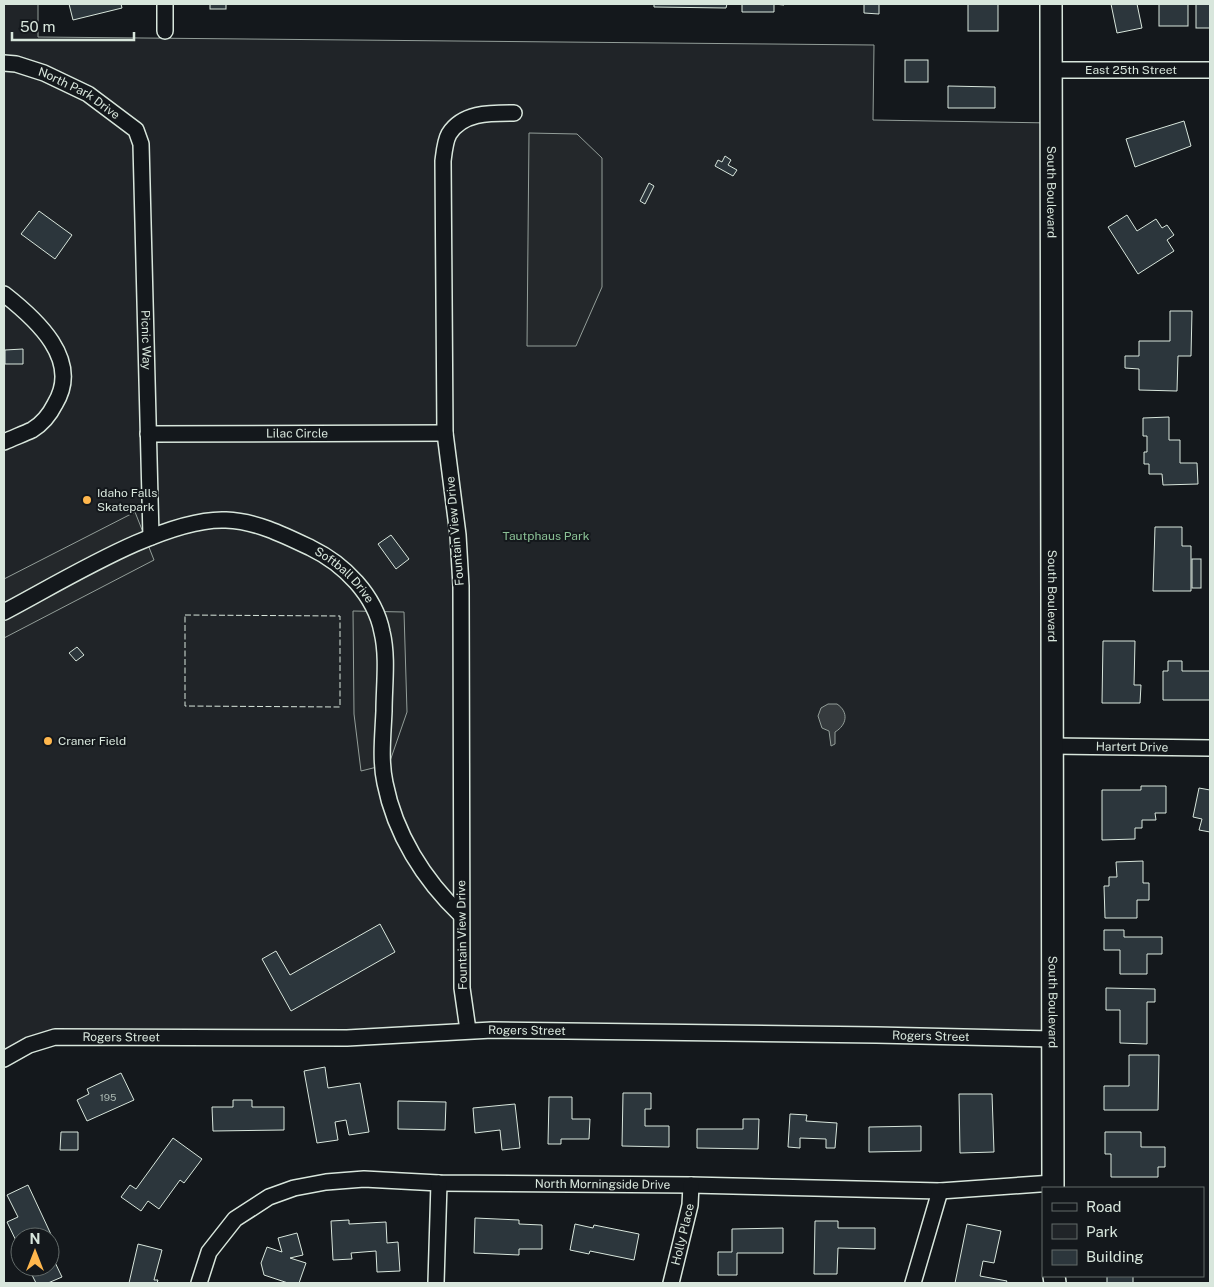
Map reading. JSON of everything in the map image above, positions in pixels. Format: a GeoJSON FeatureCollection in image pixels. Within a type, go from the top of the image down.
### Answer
{"type":"FeatureCollection","features":[{"type":"Feature","properties":{"kind":"street"},"geometry":{"type":"LineString","coordinates":[[165,4],[165,31]]}},
{"type":"Feature","properties":{"kind":"street","name":"South Boulevard"},"geometry":{"type":"LineString","coordinates":[[1052,4],[1053,1186]]}},
{"type":"Feature","properties":{"kind":"street","name":"North Park Drive"},"geometry":{"type":"LineString","coordinates":[[4,63],[16,64],[44,72],[88,94],[136,130],[141,144]]}},
{"type":"Feature","properties":{"kind":"street","name":"East 25th Street"},"geometry":{"type":"LineString","coordinates":[[1051,70],[1210,70]]}},
{"type":"Feature","properties":{"kind":"street","name":"Fountain View Drive"},"geometry":{"type":"LineString","coordinates":[[468,1030],[462,988],[460,586],[458,535],[445,433],[443,161],[448,135],[460,121],[486,113],[514,113]]}},
{"type":"Feature","properties":{"kind":"street","name":"Picnic Way"},"geometry":{"type":"LineString","coordinates":[[141,144],[151,537]]}},
{"type":"Feature","properties":{"kind":"street"},"geometry":{"type":"LineString","coordinates":[[4,294],[25,310],[46,331],[57,350],[63,374],[60,396],[49,415],[33,429],[4,442]]}},
{"type":"Feature","properties":{"kind":"street","name":"Lilac Circle"},"geometry":{"type":"LineString","coordinates":[[148,434],[445,433]]}},
{"type":"Feature","properties":{"kind":"street","name":"Softball Drive"},"geometry":{"type":"LineString","coordinates":[[4,612],[151,537],[201,522],[225,520],[248,523],[276,532],[320,552],[340,566],[358,583],[379,620],[383,634],[383,761],[390,804],[406,843],[424,873],[439,894],[461,915]]}},
{"type":"Feature","properties":{"kind":"street","name":"Hartert Drive"},"geometry":{"type":"LineString","coordinates":[[1053,746],[1210,748]]}},
{"type":"Feature","properties":{"kind":"street","name":"Rogers Street"},"geometry":{"type":"LineString","coordinates":[[4,1059],[29,1045],[55,1037],[347,1038],[427,1035],[468,1030],[876,1034],[1054,1039]]}},
{"type":"Feature","properties":{"kind":"street","name":"North Morningside Drive"},"geometry":{"type":"LineString","coordinates":[[199,1283],[209,1252],[235,1219],[269,1197],[294,1188],[326,1182],[364,1180],[439,1183],[691,1185],[940,1191],[1053,1186]]}},
{"type":"Feature","properties":{"kind":"street"},"geometry":{"type":"LineString","coordinates":[[436,1283],[439,1183]]}},
{"type":"Feature","properties":{"kind":"street","name":"Holly Place"},"geometry":{"type":"LineString","coordinates":[[671,1283],[690,1205],[691,1185]]}},
{"type":"Feature","properties":{"kind":"street"},"geometry":{"type":"LineString","coordinates":[[913,1283],[940,1191]]}},
{"type":"Feature","properties":{"kind":"green space","name":"Tautphaus Park"},"geometry":{"type":"Polygon","coordinates":[[[4,4],[38,4],[38,37],[874,45],[873,120],[1052,123],[1054,1039],[876,1035],[55,1037],[4,1059],[4,4]]]}},
{"type":"Feature","properties":{"kind":"shaded area"},"geometry":{"type":"Polygon","coordinates":[[[529,133],[577,134],[602,158],[602,287],[576,346],[527,346],[529,133]]]}},
{"type":"Feature","properties":{"kind":"shaded area"},"geometry":{"type":"Polygon","coordinates":[[[135,512],[154,560],[4,638],[4,579],[135,512]]]}},
{"type":"Feature","properties":{"kind":"shaded area"},"geometry":{"type":"Polygon","coordinates":[[[353,611],[404,612],[407,712],[389,764],[361,771],[354,714],[353,611]]]}},
{"type":"Feature","properties":{"kind":"shaded area"},"geometry":{"type":"Polygon","coordinates":[[[828,704],[837,704],[845,715],[842,726],[835,732],[835,744],[831,746],[829,731],[822,728],[818,716],[821,708],[828,704]]]}},
{"type":"Feature","properties":{"kind":"building"},"geometry":{"type":"Polygon","coordinates":[[[69,4],[121,4],[122,8],[73,20],[69,4]]]}},
{"type":"Feature","properties":{"kind":"building"},"geometry":{"type":"Polygon","coordinates":[[[210,4],[226,4],[226,9],[210,9],[210,4]]]}},
{"type":"Feature","properties":{"kind":"building"},"geometry":{"type":"Polygon","coordinates":[[[654,4],[727,4],[726,8],[654,7],[654,4]]]}},
{"type":"Feature","properties":{"kind":"building"},"geometry":{"type":"Polygon","coordinates":[[[742,4],[774,4],[774,12],[742,12],[742,4]]]}},
{"type":"Feature","properties":{"kind":"building"},"geometry":{"type":"Polygon","coordinates":[[[864,4],[879,4],[879,14],[864,13],[864,4]]]}},
{"type":"Feature","properties":{"kind":"building"},"geometry":{"type":"Polygon","coordinates":[[[968,4],[998,4],[998,31],[968,31],[968,4]]]}},
{"type":"Feature","properties":{"kind":"building"},"geometry":{"type":"Polygon","coordinates":[[[1111,4],[1137,4],[1142,28],[1117,33],[1111,4]]]}},
{"type":"Feature","properties":{"kind":"building"},"geometry":{"type":"Polygon","coordinates":[[[1159,4],[1188,4],[1188,26],[1159,26],[1159,4]]]}},
{"type":"Feature","properties":{"kind":"building"},"geometry":{"type":"Polygon","coordinates":[[[1196,4],[1210,4],[1210,28],[1196,28],[1196,4]]]}},
{"type":"Feature","properties":{"kind":"building"},"geometry":{"type":"Polygon","coordinates":[[[905,60],[928,60],[928,82],[905,82],[905,60]]]}},
{"type":"Feature","properties":{"kind":"building"},"geometry":{"type":"Polygon","coordinates":[[[948,86],[995,87],[995,108],[948,108],[948,86]]]}},
{"type":"Feature","properties":{"kind":"building"},"geometry":{"type":"Polygon","coordinates":[[[1184,121],[1191,146],[1135,167],[1126,139],[1184,121]]]}},
{"type":"Feature","properties":{"kind":"building"},"geometry":{"type":"Polygon","coordinates":[[[725,156],[731,160],[728,165],[737,170],[733,176],[715,166],[718,160],[722,162],[725,156]]]}},
{"type":"Feature","properties":{"kind":"building"},"geometry":{"type":"Polygon","coordinates":[[[649,183],[654,186],[645,204],[640,201],[649,183]]]}},
{"type":"Feature","properties":{"kind":"building"},"geometry":{"type":"Polygon","coordinates":[[[39,211],[72,235],[55,259],[21,234],[39,211]]]}},
{"type":"Feature","properties":{"kind":"building"},"geometry":{"type":"Polygon","coordinates":[[[1127,215],[1137,231],[1156,219],[1162,228],[1167,225],[1174,235],[1167,240],[1174,251],[1138,274],[1108,227],[1127,215]]]}},
{"type":"Feature","properties":{"kind":"building"},"geometry":{"type":"Polygon","coordinates":[[[1170,311],[1192,311],[1191,356],[1178,356],[1177,391],[1139,390],[1139,369],[1125,368],[1125,356],[1139,356],[1139,341],[1170,341],[1170,311]]]}},
{"type":"Feature","properties":{"kind":"building"},"geometry":{"type":"Polygon","coordinates":[[[23,349],[23,364],[5,364],[5,350],[23,349]]]}},
{"type":"Feature","properties":{"kind":"building"},"geometry":{"type":"Polygon","coordinates":[[[1169,417],[1169,440],[1180,440],[1180,463],[1197,463],[1198,484],[1163,485],[1162,474],[1149,474],[1149,464],[1144,464],[1144,452],[1147,452],[1147,436],[1143,436],[1143,418],[1169,417]]]}},
{"type":"Feature","properties":{"kind":"building"},"geometry":{"type":"Polygon","coordinates":[[[1155,527],[1182,527],[1182,546],[1191,546],[1191,591],[1153,591],[1155,527]]]}},
{"type":"Feature","properties":{"kind":"building"},"geometry":{"type":"Polygon","coordinates":[[[391,535],[409,559],[396,569],[378,544],[391,535]]]}},
{"type":"Feature","properties":{"kind":"building"},"geometry":{"type":"Polygon","coordinates":[[[1192,559],[1201,559],[1201,588],[1192,588],[1192,559]]]}},
{"type":"Feature","properties":{"kind":"building"},"geometry":{"type":"Polygon","coordinates":[[[1103,641],[1135,641],[1134,685],[1141,685],[1140,703],[1102,703],[1103,641]]]}},
{"type":"Feature","properties":{"kind":"building"},"geometry":{"type":"Polygon","coordinates":[[[77,647],[84,655],[76,661],[69,653],[77,647]]]}},
{"type":"Feature","properties":{"kind":"building"},"geometry":{"type":"Polygon","coordinates":[[[1168,661],[1182,661],[1182,671],[1210,671],[1210,700],[1163,700],[1163,671],[1168,671],[1168,661]]]}},
{"type":"Feature","properties":{"kind":"building"},"geometry":{"type":"Polygon","coordinates":[[[1141,786],[1166,786],[1166,813],[1155,813],[1156,820],[1142,820],[1142,828],[1135,828],[1135,839],[1102,840],[1102,790],[1141,790],[1141,786]]]}},
{"type":"Feature","properties":{"kind":"building"},"geometry":{"type":"Polygon","coordinates":[[[1199,788],[1210,790],[1210,832],[1199,830],[1202,819],[1193,817],[1199,788]]]}},
{"type":"Feature","properties":{"kind":"building"},"geometry":{"type":"Polygon","coordinates":[[[1143,861],[1143,883],[1149,883],[1149,900],[1137,900],[1137,918],[1105,918],[1104,886],[1109,886],[1109,877],[1117,877],[1116,862],[1143,861]]]}},
{"type":"Feature","properties":{"kind":"building"},"geometry":{"type":"Polygon","coordinates":[[[380,924],[395,952],[291,1011],[262,959],[276,951],[290,975],[380,924]]]}},
{"type":"Feature","properties":{"kind":"building"},"geometry":{"type":"Polygon","coordinates":[[[1104,930],[1124,930],[1124,937],[1162,937],[1162,954],[1147,954],[1147,974],[1120,974],[1120,950],[1104,950],[1104,930]]]}},
{"type":"Feature","properties":{"kind":"building"},"geometry":{"type":"Polygon","coordinates":[[[1106,988],[1155,989],[1155,1002],[1147,1002],[1147,1044],[1120,1043],[1120,1010],[1106,1010],[1106,988]]]}},
{"type":"Feature","properties":{"kind":"building"},"geometry":{"type":"Polygon","coordinates":[[[1129,1055],[1159,1055],[1158,1110],[1104,1110],[1104,1086],[1129,1086],[1129,1055]]]}},
{"type":"Feature","properties":{"kind":"building"},"geometry":{"type":"Polygon","coordinates":[[[325,1067],[328,1088],[360,1083],[369,1132],[349,1135],[346,1120],[335,1122],[338,1140],[317,1143],[304,1071],[325,1067]]]}},
{"type":"Feature","properties":{"kind":"building"},"geometry":{"type":"Polygon","coordinates":[[[121,1073],[134,1100],[87,1121],[77,1100],[89,1094],[87,1089],[121,1073]]]}},
{"type":"Feature","properties":{"kind":"building"},"geometry":{"type":"Polygon","coordinates":[[[623,1093],[651,1093],[651,1109],[645,1109],[645,1126],[669,1126],[669,1147],[622,1146],[623,1093]]]}},
{"type":"Feature","properties":{"kind":"building"},"geometry":{"type":"Polygon","coordinates":[[[959,1094],[992,1094],[994,1152],[960,1153],[959,1094]]]}},
{"type":"Feature","properties":{"kind":"building"},"geometry":{"type":"Polygon","coordinates":[[[549,1097],[572,1097],[572,1119],[590,1119],[589,1139],[561,1139],[561,1144],[548,1144],[549,1097]]]}},
{"type":"Feature","properties":{"kind":"building"},"geometry":{"type":"Polygon","coordinates":[[[233,1100],[252,1100],[252,1107],[284,1107],[284,1130],[213,1131],[212,1107],[233,1107],[233,1100]]]}},
{"type":"Feature","properties":{"kind":"building"},"geometry":{"type":"Polygon","coordinates":[[[398,1101],[446,1102],[445,1130],[398,1129],[398,1101]]]}},
{"type":"Feature","properties":{"kind":"building"},"geometry":{"type":"Polygon","coordinates":[[[515,1104],[520,1148],[502,1150],[500,1130],[475,1133],[473,1108],[515,1104]]]}},
{"type":"Feature","properties":{"kind":"building"},"geometry":{"type":"Polygon","coordinates":[[[790,1114],[807,1115],[806,1121],[837,1123],[835,1148],[826,1148],[826,1139],[800,1138],[800,1148],[788,1147],[790,1114]]]}},
{"type":"Feature","properties":{"kind":"building"},"geometry":{"type":"Polygon","coordinates":[[[743,1119],[759,1119],[758,1149],[697,1148],[697,1129],[743,1129],[743,1119]]]}},
{"type":"Feature","properties":{"kind":"building"},"geometry":{"type":"Polygon","coordinates":[[[921,1126],[921,1151],[869,1152],[869,1127],[921,1126]]]}},
{"type":"Feature","properties":{"kind":"building"},"geometry":{"type":"Polygon","coordinates":[[[61,1132],[78,1132],[78,1150],[60,1150],[61,1132]]]}},
{"type":"Feature","properties":{"kind":"building"},"geometry":{"type":"Polygon","coordinates":[[[1105,1132],[1141,1132],[1141,1147],[1165,1147],[1165,1167],[1158,1167],[1158,1177],[1111,1177],[1111,1154],[1105,1154],[1105,1132]]]}},
{"type":"Feature","properties":{"kind":"building"},"geometry":{"type":"Polygon","coordinates":[[[173,1138],[202,1159],[184,1183],[180,1180],[159,1209],[148,1201],[141,1211],[121,1197],[130,1185],[136,1189],[173,1138]]]}},
{"type":"Feature","properties":{"kind":"building"},"geometry":{"type":"Polygon","coordinates":[[[28,1185],[48,1227],[10,1228],[7,1222],[18,1217],[7,1195],[28,1185]]]}},
{"type":"Feature","properties":{"kind":"building"},"geometry":{"type":"Polygon","coordinates":[[[475,1218],[519,1220],[519,1224],[542,1225],[542,1249],[519,1249],[519,1255],[474,1253],[475,1218]]]}},
{"type":"Feature","properties":{"kind":"building"},"geometry":{"type":"Polygon","coordinates":[[[349,1220],[349,1224],[386,1222],[387,1243],[398,1242],[400,1271],[377,1272],[376,1251],[351,1253],[352,1259],[333,1260],[331,1221],[349,1220]]]}},
{"type":"Feature","properties":{"kind":"building"},"geometry":{"type":"Polygon","coordinates":[[[815,1221],[838,1221],[838,1228],[875,1228],[875,1249],[838,1248],[837,1274],[814,1274],[815,1221]]]}},
{"type":"Feature","properties":{"kind":"building"},"geometry":{"type":"Polygon","coordinates":[[[575,1224],[593,1228],[594,1225],[639,1234],[634,1260],[590,1251],[589,1254],[570,1250],[575,1224]]]}},
{"type":"Feature","properties":{"kind":"building"},"geometry":{"type":"Polygon","coordinates":[[[967,1224],[1001,1231],[994,1263],[983,1261],[980,1276],[1007,1281],[1006,1283],[955,1283],[967,1224]]]}},
{"type":"Feature","properties":{"kind":"building"},"geometry":{"type":"Polygon","coordinates":[[[783,1228],[783,1253],[737,1253],[737,1275],[718,1275],[718,1252],[732,1252],[732,1229],[783,1228]]]}},
{"type":"Feature","properties":{"kind":"building"},"geometry":{"type":"Polygon","coordinates":[[[297,1233],[303,1255],[290,1258],[306,1263],[299,1283],[288,1283],[264,1275],[261,1263],[267,1247],[282,1252],[278,1238],[297,1233]]]}},
{"type":"Feature","properties":{"kind":"building"},"geometry":{"type":"Polygon","coordinates":[[[138,1244],[162,1250],[154,1280],[158,1280],[157,1283],[129,1283],[138,1244]]]}},
{"type":"Feature","properties":{"kind":"building"},"geometry":{"type":"Polygon","coordinates":[[[60,1273],[62,1277],[48,1283],[36,1283],[33,1277],[60,1277],[60,1273]]]}},
{"type":"Feature","properties":{"kind":"building"},"geometry":{"type":"Polygon","coordinates":[[[1107,1277],[1133,1277],[1133,1283],[1107,1283],[1107,1277]]]}},
{"type":"Feature","properties":{"kind":"fence"},"geometry":{"type":"LineString","coordinates":[[185,615],[340,616],[340,707],[185,706],[185,615]]}},
{"type":"Feature","properties":{"kind":"place","name":"Idaho Falls Skatepark"},"geometry":{"type":"Point","coordinates":[87,500]}},
{"type":"Feature","properties":{"kind":"place","name":"Craner Field"},"geometry":{"type":"Point","coordinates":[48,741]}}]}
